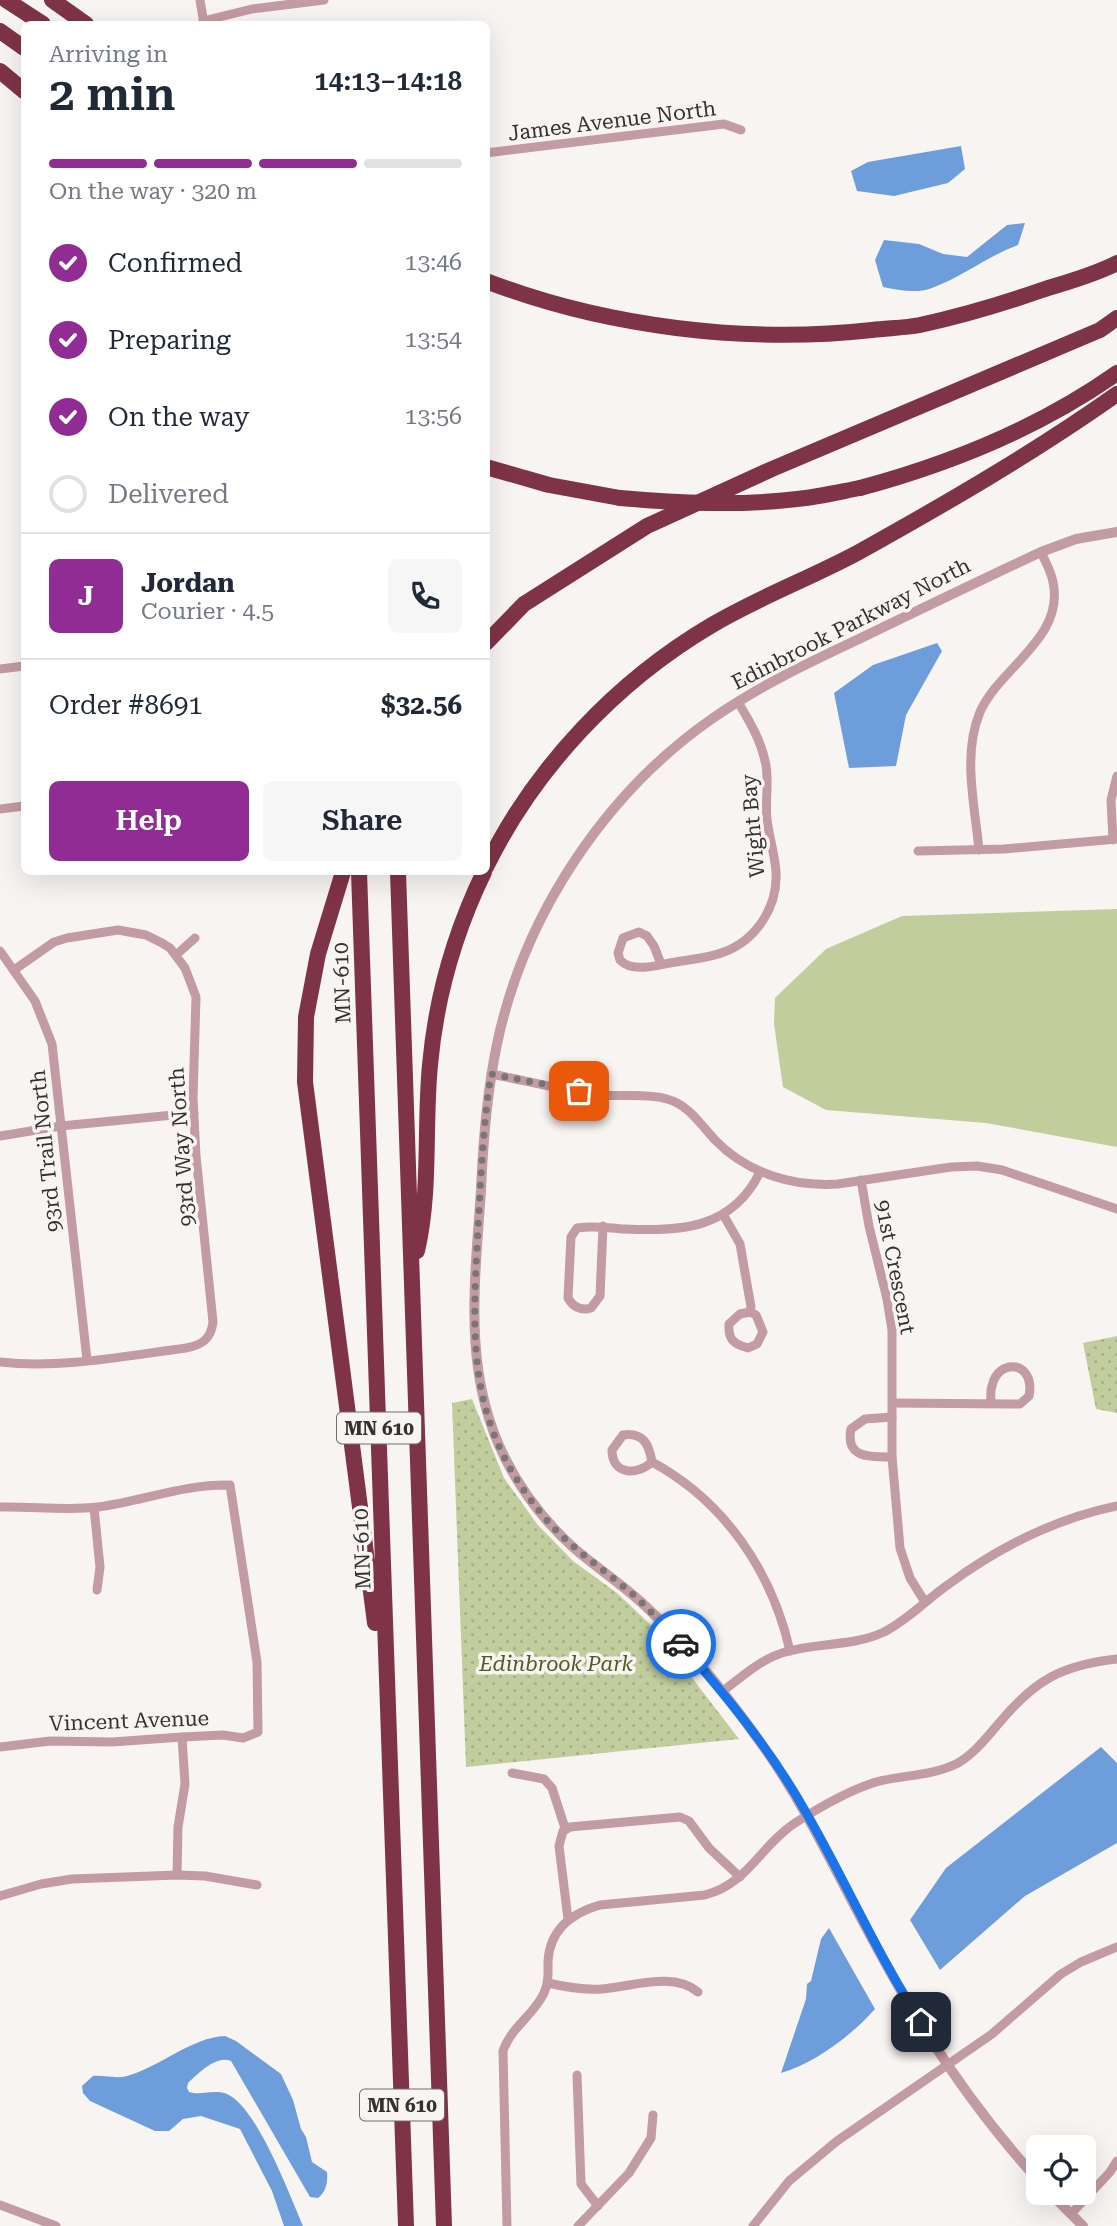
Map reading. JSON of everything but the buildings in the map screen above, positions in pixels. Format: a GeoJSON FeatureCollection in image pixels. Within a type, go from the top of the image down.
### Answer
{"type":"FeatureCollection","features":[{"type":"Feature","properties":{"kind":"highway"},"geometry":{"type":"LineString","coordinates":[[6,0],[38,21]]}},
{"type":"Feature","properties":{"kind":"highway"},"geometry":{"type":"LineString","coordinates":[[52,0],[82,21]]}},
{"type":"Feature","properties":{"kind":"highway"},"geometry":{"type":"LineString","coordinates":[[0,31],[21,46]]}},
{"type":"Feature","properties":{"kind":"highway"},"geometry":{"type":"LineString","coordinates":[[0,71],[21,88]]}},
{"type":"Feature","properties":{"kind":"highway"},"geometry":{"type":"LineString","coordinates":[[490,282],[604,315],[702,332],[762,336],[839,334],[918,325],[1014,300],[1117,263]]}},
{"type":"Feature","properties":{"kind":"highway"},"geometry":{"type":"LineString","coordinates":[[490,639],[524,604],[647,526],[772,469],[1100,330],[1117,318]]}},
{"type":"Feature","properties":{"kind":"highway"},"geometry":{"type":"LineString","coordinates":[[490,468],[549,485],[620,498],[687,503],[797,499],[860,488],[955,459],[1004,439],[1052,414],[1117,373]]}},
{"type":"Feature","properties":{"kind":"highway"},"geometry":{"type":"LineString","coordinates":[[490,860],[508,827],[545,773],[612,699],[685,642],[713,625],[857,553],[1060,434],[1117,394]]}},
{"type":"Feature","properties":{"kind":"highway"},"geometry":{"type":"LineString","coordinates":[[342,875],[318,954],[306,1017],[304,1082],[374,1611],[397,1985]]}},
{"type":"Feature","properties":{"kind":"highway","name":"MN-610"},"geometry":{"type":"LineString","coordinates":[[359,875],[406,2226]]}},
{"type":"Feature","properties":{"kind":"highway","name":"MN 610"},"geometry":{"type":"LineString","coordinates":[[398,875],[444,2226]]}},
{"type":"Feature","properties":{"kind":"highway"},"geometry":{"type":"LineString","coordinates":[[412,1274],[424,1222],[428,1101],[434,1032],[454,944],[483,875]]}},
{"type":"Feature","properties":{"kind":"street"},"geometry":{"type":"LineString","coordinates":[[200,0],[204,21]]}},
{"type":"Feature","properties":{"kind":"street"},"geometry":{"type":"LineString","coordinates":[[211,21],[253,9],[324,0]]}},
{"type":"Feature","properties":{"kind":"street","name":"James Avenue North"},"geometry":{"type":"LineString","coordinates":[[490,153],[724,124],[741,131]]}},
{"type":"Feature","properties":{"kind":"street","name":"Edinbrook Parkway North"},"geometry":{"type":"LineString","coordinates":[[1026,2166],[999,2135],[949,2065],[882,1957],[808,1815],[770,1755],[722,1692],[657,1617],[572,1546],[548,1521],[517,1481],[497,1441],[480,1386],[473,1327],[483,1146],[491,1074],[506,1008],[524,957],[550,903],[580,853],[616,807],[656,765],[711,719],[807,664],[1041,552],[1076,539],[1117,532]]}},
{"type":"Feature","properties":{"kind":"street"},"geometry":{"type":"LineString","coordinates":[[979,850],[971,761],[974,730],[987,699],[1049,623],[1053,607],[1053,582],[1041,552]]}},
{"type":"Feature","properties":{"kind":"street"},"geometry":{"type":"LineString","coordinates":[[0,669],[21,666]]}},
{"type":"Feature","properties":{"kind":"street","name":"Wight Bay"},"geometry":{"type":"LineString","coordinates":[[662,964],[647,936],[639,932],[623,938],[618,953],[625,965],[641,967],[706,958],[739,945],[763,921],[776,888],[776,871],[768,833],[766,768],[761,744],[738,702]]}},
{"type":"Feature","properties":{"kind":"street"},"geometry":{"type":"LineString","coordinates":[[918,851],[979,850],[1115,840],[1111,800],[1117,776]]}},
{"type":"Feature","properties":{"kind":"street"},"geometry":{"type":"LineString","coordinates":[[0,809],[21,806]]}},
{"type":"Feature","properties":{"kind":"street"},"geometry":{"type":"LineString","coordinates":[[14,970],[54,942],[80,934],[118,930],[146,935],[162,943],[176,956],[195,938]]}},
{"type":"Feature","properties":{"kind":"street","name":"93rd Trail North"},"geometry":{"type":"LineString","coordinates":[[0,951],[35,1001],[52,1045],[87,1360]]}},
{"type":"Feature","properties":{"kind":"street","name":"93rd Way North"},"geometry":{"type":"LineString","coordinates":[[87,1360],[186,1348],[201,1344],[212,1329],[213,1313],[196,1156],[195,998],[191,980],[176,956]]}},
{"type":"Feature","properties":{"kind":"street"},"geometry":{"type":"LineString","coordinates":[[491,1074],[600,1094],[668,1099],[688,1110],[724,1148],[760,1172],[807,1184],[830,1184],[951,1167],[977,1166],[1002,1170],[1117,1209]]}},
{"type":"Feature","properties":{"kind":"street"},"geometry":{"type":"LineString","coordinates":[[0,1136],[61,1126],[194,1112]]}},
{"type":"Feature","properties":{"kind":"street"},"geometry":{"type":"LineString","coordinates":[[603,1226],[600,1296],[591,1308],[578,1308],[568,1298],[571,1237],[577,1228],[593,1225],[603,1226],[633,1229],[706,1223],[724,1216],[748,1193],[760,1172]]}},
{"type":"Feature","properties":{"kind":"street","name":"91st Crescent"},"geometry":{"type":"LineString","coordinates":[[861,1180],[892,1331],[892,1457],[900,1548],[910,1578],[925,1602]]}},
{"type":"Feature","properties":{"kind":"street"},"geometry":{"type":"LineString","coordinates":[[724,1216],[740,1244],[750,1312]]}},
{"type":"Feature","properties":{"kind":"street"},"geometry":{"type":"LineString","coordinates":[[0,1362],[45,1364],[87,1360]]}},
{"type":"Feature","properties":{"kind":"street"},"geometry":{"type":"LineString","coordinates":[[893,1403],[991,1404],[1020,1404],[1029,1396],[1031,1385],[1028,1376],[1020,1368],[1010,1366],[1002,1370],[995,1376],[991,1387],[991,1404]]}},
{"type":"Feature","properties":{"kind":"street"},"geometry":{"type":"LineString","coordinates":[[892,1417],[864,1419],[851,1429],[850,1438],[852,1447],[864,1456],[892,1457]]}},
{"type":"Feature","properties":{"kind":"street"},"geometry":{"type":"LineString","coordinates":[[652,1462],[645,1469],[626,1472],[619,1468],[612,1457],[615,1443],[623,1436],[631,1434],[640,1437],[646,1441],[652,1462],[687,1485],[710,1505],[750,1553],[778,1608],[790,1651]]}},
{"type":"Feature","properties":{"kind":"street","name":"Vincent Avenue"},"geometry":{"type":"LineString","coordinates":[[0,1747],[50,1741],[112,1742],[223,1735],[243,1738],[258,1732],[257,1661],[230,1485],[181,1489],[130,1503],[94,1508]]}},
{"type":"Feature","properties":{"kind":"street"},"geometry":{"type":"LineString","coordinates":[[722,1692],[768,1659],[790,1651],[865,1640],[886,1631],[981,1560],[1017,1540],[1056,1523],[1117,1506]]}},
{"type":"Feature","properties":{"kind":"street"},"geometry":{"type":"LineString","coordinates":[[0,1507],[94,1508],[100,1567],[97,1590]]}},
{"type":"Feature","properties":{"kind":"street"},"geometry":{"type":"LineString","coordinates":[[507,2226],[503,2051],[514,2030],[543,1995],[548,1983],[549,1950],[556,1931],[568,1919],[600,1905],[705,1895],[730,1886],[781,1833],[808,1815],[857,1788],[943,1769],[957,1763],[980,1745],[1028,1691],[1044,1679],[1078,1665],[1117,1659]]}},
{"type":"Feature","properties":{"kind":"street"},"geometry":{"type":"LineString","coordinates":[[177,1875],[178,1828],[185,1784],[182,1737]]}},
{"type":"Feature","properties":{"kind":"street"},"geometry":{"type":"LineString","coordinates":[[512,1773],[544,1779],[552,1788],[565,1829]]}},
{"type":"Feature","properties":{"kind":"street"},"geometry":{"type":"LineString","coordinates":[[568,1919],[559,1838],[565,1829],[576,1825],[680,1817],[689,1821],[709,1848],[740,1877]]}},
{"type":"Feature","properties":{"kind":"street"},"geometry":{"type":"LineString","coordinates":[[0,1896],[41,1884],[72,1879],[177,1875],[205,1876],[257,1885]]}},
{"type":"Feature","properties":{"kind":"street"},"geometry":{"type":"LineString","coordinates":[[753,2226],[789,2181],[812,2160],[949,2065],[1017,2014],[1061,1974],[1081,1962],[1117,1947]]}},
{"type":"Feature","properties":{"kind":"street"},"geometry":{"type":"LineString","coordinates":[[548,1983],[601,1989],[668,1981],[698,1992]]}},
{"type":"Feature","properties":{"kind":"street"},"geometry":{"type":"LineString","coordinates":[[578,2075],[581,2184],[598,2206]]}},
{"type":"Feature","properties":{"kind":"street"},"geometry":{"type":"LineString","coordinates":[[578,2226],[629,2173],[651,2138],[653,2115]]}},
{"type":"Feature","properties":{"kind":"street"},"geometry":{"type":"LineString","coordinates":[[1071,2214],[1117,2161]]}},
{"type":"Feature","properties":{"kind":"street"},"geometry":{"type":"LineString","coordinates":[[0,2205],[56,2226]]}},
{"type":"Feature","properties":{"kind":"street"},"geometry":{"type":"LineString","coordinates":[[1062,2205],[1083,2226]]}},
{"type":"Feature","properties":{"kind":"green space"},"geometry":{"type":"Polygon","coordinates":[[[1117,909],[1117,1147],[986,1123],[826,1110],[783,1087],[774,1024],[775,998],[826,949],[902,916],[1117,909]]]}},
{"type":"Feature","properties":{"kind":"green space"},"geometry":{"type":"Polygon","coordinates":[[[1117,1336],[1117,1413],[1096,1409],[1083,1343],[1117,1336]]]}},
{"type":"Feature","properties":{"kind":"green space","name":"Edinbrook Park"},"geometry":{"type":"Polygon","coordinates":[[[472,1399],[504,1478],[537,1524],[573,1561],[617,1593],[653,1627],[739,1739],[466,1767],[452,1403],[472,1399]]]}},
{"type":"Feature","properties":{"kind":"water"},"geometry":{"type":"Polygon","coordinates":[[[961,146],[965,169],[948,183],[894,196],[857,191],[851,171],[868,162],[961,146]]]}},
{"type":"Feature","properties":{"kind":"water"},"geometry":{"type":"Polygon","coordinates":[[[1025,223],[1018,245],[932,288],[908,291],[883,287],[875,260],[884,240],[919,244],[943,254],[967,257],[1007,225],[1025,223]]]}},
{"type":"Feature","properties":{"kind":"water"},"geometry":{"type":"Polygon","coordinates":[[[937,643],[942,651],[906,715],[896,766],[849,768],[834,693],[873,665],[937,643]]]}},
{"type":"Feature","properties":{"kind":"water"},"geometry":{"type":"Polygon","coordinates":[[[1101,1747],[1117,1763],[1117,1843],[1025,1896],[940,1970],[910,1920],[946,1868],[1101,1747]]]}},
{"type":"Feature","properties":{"kind":"water"},"geometry":{"type":"Polygon","coordinates":[[[829,1928],[875,2009],[832,2047],[807,2063],[781,2073],[806,1999],[807,1984],[811,1981],[821,1939],[829,1928]]]}},
{"type":"Feature","properties":{"kind":"water"},"geometry":{"type":"Polygon","coordinates":[[[225,2036],[281,2074],[293,2100],[312,2162],[327,2172],[323,2193],[318,2198],[310,2197],[231,2061],[220,2060],[208,2066],[188,2083],[187,2088],[194,2093],[227,2094],[250,2116],[281,2174],[303,2226],[284,2226],[272,2191],[240,2129],[201,2116],[183,2119],[169,2131],[155,2131],[90,2101],[83,2093],[82,2086],[93,2076],[127,2076],[200,2041],[225,2036]]]}},
{"type":"Feature","properties":{"kind":"way so far"},"geometry":{"type":"LineString","coordinates":[[579,1091],[491,1074],[483,1146],[474,1303],[475,1359],[487,1415],[506,1462],[517,1481],[537,1508],[572,1546],[637,1598],[681,1644]]}},
{"type":"Feature","properties":{"kind":"route"},"geometry":{"type":"LineString","coordinates":[[681,1644],[744,1719],[781,1772],[808,1815],[882,1957],[921,2022]]}}]}
